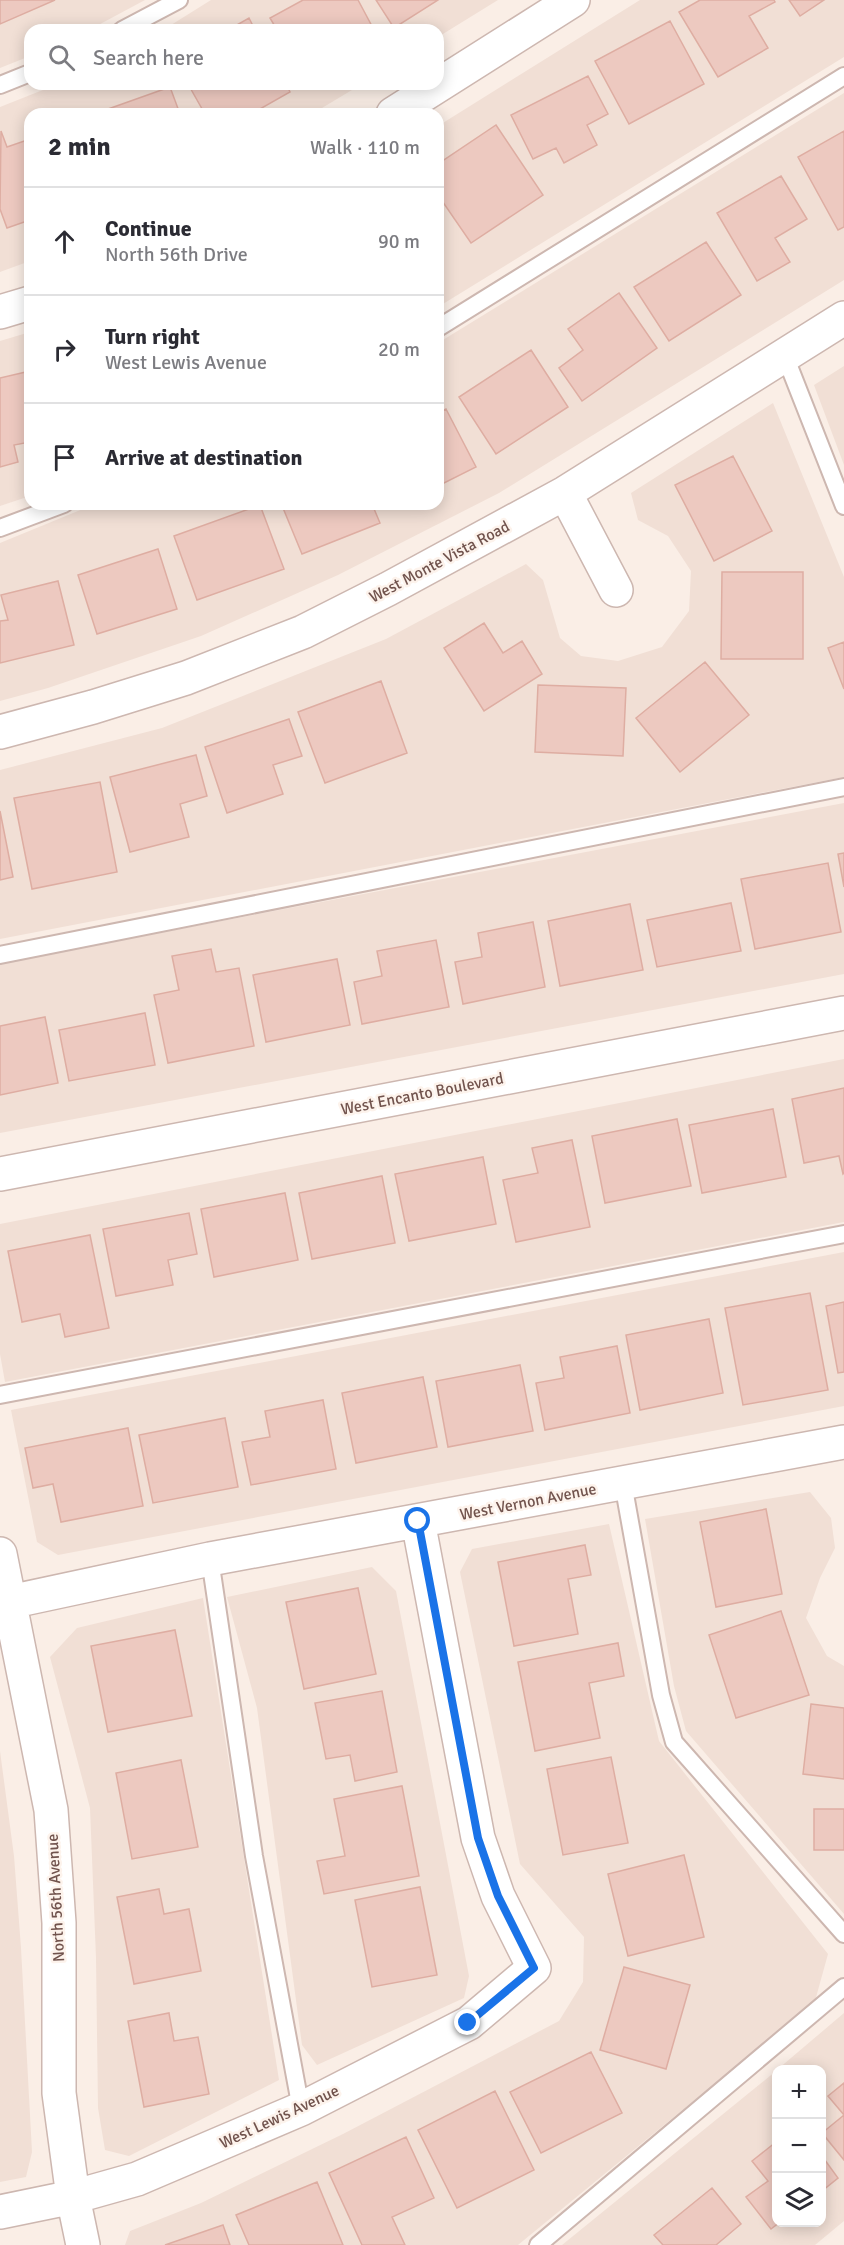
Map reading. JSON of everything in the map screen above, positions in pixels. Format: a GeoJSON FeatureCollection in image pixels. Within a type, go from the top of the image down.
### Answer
{"type":"FeatureCollection","features":[{"type":"Feature","properties":{"kind":"street"},"geometry":{"type":"LineString","coordinates":[[444,82],[573,0]]}},
{"type":"Feature","properties":{"kind":"street"},"geometry":{"type":"LineString","coordinates":[[402,108],[431,90]]}},
{"type":"Feature","properties":{"kind":"street"},"geometry":{"type":"LineString","coordinates":[[0,312],[24,305]]}},
{"type":"Feature","properties":{"kind":"street","name":"West Monte Vista Road"},"geometry":{"type":"LineString","coordinates":[[0,732],[93,707],[186,678],[303,632],[388,589],[565,493],[844,318]]}},
{"type":"Feature","properties":{"kind":"street"},"geometry":{"type":"LineString","coordinates":[[565,493],[616,590]]}},
{"type":"Feature","properties":{"kind":"street","name":"West Encanto Boulevard"},"geometry":{"type":"LineString","coordinates":[[0,1174],[844,1013]]}},
{"type":"Feature","properties":{"kind":"street","name":"West Vernon Avenue"},"geometry":{"type":"LineString","coordinates":[[5,1603],[210,1559],[844,1442]]}},
{"type":"Feature","properties":{"kind":"street","name":"West Lewis Avenue"},"geometry":{"type":"LineString","coordinates":[[0,2212],[73,2197],[137,2179],[301,2109],[468,2023],[534,1968],[498,1896],[478,1838],[418,1521]]}},
{"type":"Feature","properties":{"kind":"street","name":"North 56th Avenue"},"geometry":{"type":"LineString","coordinates":[[0,1554],[5,1603],[51,1810],[59,1923],[58,2093],[73,2197],[83,2245]]}},
{"type":"Feature","properties":{"kind":"lane"},"geometry":{"type":"LineString","coordinates":[[133,24],[178,0]]}},
{"type":"Feature","properties":{"kind":"lane"},"geometry":{"type":"LineString","coordinates":[[0,85],[24,75]]}},
{"type":"Feature","properties":{"kind":"lane"},"geometry":{"type":"LineString","coordinates":[[444,324],[844,76]]}},
{"type":"Feature","properties":{"kind":"lane"},"geometry":{"type":"LineString","coordinates":[[785,356],[844,506]]}},
{"type":"Feature","properties":{"kind":"lane"},"geometry":{"type":"LineString","coordinates":[[0,528],[48,510]]}},
{"type":"Feature","properties":{"kind":"lane"},"geometry":{"type":"LineString","coordinates":[[0,955],[844,787]]}},
{"type":"Feature","properties":{"kind":"lane"},"geometry":{"type":"LineString","coordinates":[[0,1395],[844,1234]]}},
{"type":"Feature","properties":{"kind":"lane"},"geometry":{"type":"LineString","coordinates":[[623,1483],[662,1695],[674,1742],[844,1934]]}},
{"type":"Feature","properties":{"kind":"lane"},"geometry":{"type":"LineString","coordinates":[[210,1559],[254,1856],[301,2109]]}},
{"type":"Feature","properties":{"kind":"lane"},"geometry":{"type":"LineString","coordinates":[[538,2245],[844,1987]]}},
{"type":"Feature","properties":{"kind":"shaded area"},"geometry":{"type":"Polygon","coordinates":[[[0,0],[145,0],[100,24],[24,24],[24,58],[0,68],[0,0]]]}},
{"type":"Feature","properties":{"kind":"shaded area"},"geometry":{"type":"Polygon","coordinates":[[[211,0],[498,0],[444,33],[444,24],[173,24],[211,0]]]}},
{"type":"Feature","properties":{"kind":"shaded area"},"geometry":{"type":"Polygon","coordinates":[[[640,0],[844,0],[844,57],[444,303],[444,122],[640,0]]]}},
{"type":"Feature","properties":{"kind":"shaded area"},"geometry":{"type":"Polygon","coordinates":[[[43,90],[352,90],[322,108],[24,108],[24,263],[0,272],[0,107],[43,90]]]}},
{"type":"Feature","properties":{"kind":"shaded area"},"geometry":{"type":"Polygon","coordinates":[[[844,93],[844,280],[499,493],[338,575],[201,636],[48,688],[0,701],[0,543],[80,510],[444,510],[444,339],[844,93]]]}},
{"type":"Feature","properties":{"kind":"shaded area"},"geometry":{"type":"Polygon","coordinates":[[[24,334],[24,498],[0,506],[0,341],[24,334]]]}},
{"type":"Feature","properties":{"kind":"shaded area"},"geometry":{"type":"Polygon","coordinates":[[[844,366],[844,465],[814,385],[844,366]]]}},
{"type":"Feature","properties":{"kind":"shaded area"},"geometry":{"type":"Polygon","coordinates":[[[773,403],[844,577],[844,777],[0,939],[0,770],[162,728],[386,639],[526,564],[543,580],[560,638],[581,656],[618,661],[662,647],[689,611],[691,571],[668,536],[638,520],[631,493],[773,403]]]}},
{"type":"Feature","properties":{"kind":"shaded area"},"geometry":{"type":"Polygon","coordinates":[[[844,803],[844,974],[0,1133],[0,963],[844,803]]]}},
{"type":"Feature","properties":{"kind":"shaded area"},"geometry":{"type":"Polygon","coordinates":[[[844,1059],[844,1222],[5,1382],[0,1354],[0,1224],[844,1059]]]}},
{"type":"Feature","properties":{"kind":"shaded area"},"geometry":{"type":"Polygon","coordinates":[[[844,1252],[844,1406],[58,1555],[37,1542],[11,1410],[844,1252]]]}},
{"type":"Feature","properties":{"kind":"shaded area"},"geometry":{"type":"Polygon","coordinates":[[[810,1492],[831,1518],[835,1548],[820,1578],[806,1618],[827,1656],[844,1666],[844,1914],[686,1731],[674,1686],[645,1519],[810,1492]]]}},
{"type":"Feature","properties":{"kind":"shaded area"},"geometry":{"type":"Polygon","coordinates":[[[609,1524],[659,1741],[828,1954],[815,2001],[518,2245],[125,2245],[130,2231],[201,2203],[343,2134],[559,2021],[583,1982],[584,1937],[520,1864],[460,1572],[472,1549],[609,1524]]]}},
{"type":"Feature","properties":{"kind":"shaded area"},"geometry":{"type":"Polygon","coordinates":[[[372,1567],[396,1591],[469,1976],[464,1998],[317,2065],[302,2045],[257,1708],[227,1597],[372,1567]]]}},
{"type":"Feature","properties":{"kind":"shaded area"},"geometry":{"type":"Polygon","coordinates":[[[203,1598],[279,2080],[129,2156],[105,2150],[98,2108],[96,1958],[90,1808],[50,1657],[77,1628],[203,1598]]]}},
{"type":"Feature","properties":{"kind":"shaded area"},"geometry":{"type":"Polygon","coordinates":[[[0,1751],[14,1856],[32,2152],[26,2177],[0,2182],[0,1751]]]}},
{"type":"Feature","properties":{"kind":"shaded area"},"geometry":{"type":"Polygon","coordinates":[[[844,2013],[844,2221],[815,2245],[562,2245],[772,2074],[772,2227],[826,2227],[826,2065],[783,2065],[844,2013]]]}},
{"type":"Feature","properties":{"kind":"building"},"geometry":{"type":"Polygon","coordinates":[[[0,0],[55,0],[0,24],[0,0]]]}},
{"type":"Feature","properties":{"kind":"building"},"geometry":{"type":"Polygon","coordinates":[[[303,0],[358,0],[371,24],[274,24],[270,18],[303,0]]]}},
{"type":"Feature","properties":{"kind":"building"},"geometry":{"type":"Polygon","coordinates":[[[376,0],[438,0],[400,24],[391,24],[376,0]]]}},
{"type":"Feature","properties":{"kind":"building"},"geometry":{"type":"Polygon","coordinates":[[[700,0],[774,0],[775,2],[749,16],[768,48],[718,77],[679,12],[700,0]]]}},
{"type":"Feature","properties":{"kind":"building"},"geometry":{"type":"Polygon","coordinates":[[[789,0],[824,0],[800,16],[789,0]]]}},
{"type":"Feature","properties":{"kind":"building"},"geometry":{"type":"Polygon","coordinates":[[[249,18],[252,24],[238,24],[249,18]]]}},
{"type":"Feature","properties":{"kind":"building"},"geometry":{"type":"Polygon","coordinates":[[[670,21],[704,84],[629,124],[595,61],[670,21]]]}},
{"type":"Feature","properties":{"kind":"building"},"geometry":{"type":"Polygon","coordinates":[[[588,76],[608,114],[587,125],[597,145],[564,163],[556,148],[533,159],[511,115],[588,76]]]}},
{"type":"Feature","properties":{"kind":"building"},"geometry":{"type":"Polygon","coordinates":[[[162,90],[171,90],[178,108],[111,108],[162,90]]]}},
{"type":"Feature","properties":{"kind":"building"},"geometry":{"type":"Polygon","coordinates":[[[191,90],[289,90],[290,92],[262,108],[202,108],[191,90]]]}},
{"type":"Feature","properties":{"kind":"building"},"geometry":{"type":"Polygon","coordinates":[[[496,125],[543,195],[471,243],[444,204],[444,160],[496,125]]]}},
{"type":"Feature","properties":{"kind":"building"},"geometry":{"type":"Polygon","coordinates":[[[1,131],[7,147],[24,141],[24,222],[7,228],[0,209],[1,131]]]}},
{"type":"Feature","properties":{"kind":"building"},"geometry":{"type":"Polygon","coordinates":[[[844,131],[844,227],[838,230],[798,157],[844,131]]]}},
{"type":"Feature","properties":{"kind":"building"},"geometry":{"type":"Polygon","coordinates":[[[781,176],[807,219],[775,238],[790,262],[757,281],[717,213],[781,176]]]}},
{"type":"Feature","properties":{"kind":"building"},"geometry":{"type":"Polygon","coordinates":[[[706,242],[741,295],[669,341],[634,287],[706,242]]]}},
{"type":"Feature","properties":{"kind":"building"},"geometry":{"type":"Polygon","coordinates":[[[619,293],[657,348],[582,401],[559,368],[583,350],[568,329],[619,293]]]}},
{"type":"Feature","properties":{"kind":"building"},"geometry":{"type":"Polygon","coordinates":[[[531,350],[568,407],[496,454],[459,397],[531,350]]]}},
{"type":"Feature","properties":{"kind":"building"},"geometry":{"type":"Polygon","coordinates":[[[24,372],[24,443],[14,445],[18,462],[0,467],[0,378],[24,372]]]}},
{"type":"Feature","properties":{"kind":"building"},"geometry":{"type":"Polygon","coordinates":[[[446,409],[476,467],[444,483],[444,410],[446,409]]]}},
{"type":"Feature","properties":{"kind":"building"},"geometry":{"type":"Polygon","coordinates":[[[733,456],[772,531],[714,561],[675,485],[733,456]]]}},
{"type":"Feature","properties":{"kind":"building"},"geometry":{"type":"Polygon","coordinates":[[[246,510],[262,510],[284,569],[197,600],[174,536],[246,510]]]}},
{"type":"Feature","properties":{"kind":"building"},"geometry":{"type":"Polygon","coordinates":[[[284,510],[375,510],[380,523],[302,554],[284,510]]]}},
{"type":"Feature","properties":{"kind":"building"},"geometry":{"type":"Polygon","coordinates":[[[158,549],[177,609],[97,634],[78,575],[158,549]]]}},
{"type":"Feature","properties":{"kind":"building"},"geometry":{"type":"Polygon","coordinates":[[[722,572],[803,572],[803,659],[721,659],[722,572]]]}},
{"type":"Feature","properties":{"kind":"building"},"geometry":{"type":"Polygon","coordinates":[[[58,581],[74,645],[0,663],[0,621],[8,620],[1,595],[58,581]]]}},
{"type":"Feature","properties":{"kind":"building"},"geometry":{"type":"Polygon","coordinates":[[[484,623],[503,653],[522,641],[542,674],[484,711],[444,648],[484,623]]]}},
{"type":"Feature","properties":{"kind":"building"},"geometry":{"type":"Polygon","coordinates":[[[844,642],[844,689],[828,648],[844,642]]]}},
{"type":"Feature","properties":{"kind":"building"},"geometry":{"type":"Polygon","coordinates":[[[705,662],[749,715],[680,772],[636,718],[705,662]]]}},
{"type":"Feature","properties":{"kind":"building"},"geometry":{"type":"Polygon","coordinates":[[[381,681],[407,753],[325,783],[298,712],[381,681]]]}},
{"type":"Feature","properties":{"kind":"building"},"geometry":{"type":"Polygon","coordinates":[[[538,685],[626,688],[623,756],[535,752],[538,685]]]}},
{"type":"Feature","properties":{"kind":"building"},"geometry":{"type":"Polygon","coordinates":[[[289,719],[302,756],[273,765],[283,794],[227,813],[205,747],[289,719]]]}},
{"type":"Feature","properties":{"kind":"building"},"geometry":{"type":"Polygon","coordinates":[[[196,755],[207,796],[180,804],[189,837],[130,852],[110,777],[196,755]]]}},
{"type":"Feature","properties":{"kind":"building"},"geometry":{"type":"Polygon","coordinates":[[[100,782],[117,872],[32,889],[14,798],[100,782]]]}},
{"type":"Feature","properties":{"kind":"building"},"geometry":{"type":"Polygon","coordinates":[[[0,811],[13,877],[0,880],[0,811]]]}},
{"type":"Feature","properties":{"kind":"building"},"geometry":{"type":"Polygon","coordinates":[[[844,853],[844,887],[838,854],[844,853]]]}},
{"type":"Feature","properties":{"kind":"building"},"geometry":{"type":"Polygon","coordinates":[[[828,863],[841,932],[755,949],[741,879],[828,863]]]}},
{"type":"Feature","properties":{"kind":"building"},"geometry":{"type":"Polygon","coordinates":[[[731,903],[741,951],[657,967],[647,920],[731,903]]]}},
{"type":"Feature","properties":{"kind":"building"},"geometry":{"type":"Polygon","coordinates":[[[630,904],[643,970],[560,986],[548,921],[630,904]]]}},
{"type":"Feature","properties":{"kind":"building"},"geometry":{"type":"Polygon","coordinates":[[[533,922],[545,987],[463,1004],[455,962],[482,957],[478,933],[533,922]]]}},
{"type":"Feature","properties":{"kind":"building"},"geometry":{"type":"Polygon","coordinates":[[[436,940],[449,1007],[362,1024],[354,982],[382,976],[377,951],[436,940]]]}},
{"type":"Feature","properties":{"kind":"building"},"geometry":{"type":"Polygon","coordinates":[[[211,949],[216,972],[239,968],[254,1046],[168,1063],[154,995],[179,990],[172,956],[211,949]]]}},
{"type":"Feature","properties":{"kind":"building"},"geometry":{"type":"Polygon","coordinates":[[[337,959],[350,1025],[266,1042],[253,975],[337,959]]]}},
{"type":"Feature","properties":{"kind":"building"},"geometry":{"type":"Polygon","coordinates":[[[145,1013],[155,1065],[69,1081],[59,1030],[145,1013]]]}},
{"type":"Feature","properties":{"kind":"building"},"geometry":{"type":"Polygon","coordinates":[[[45,1017],[58,1083],[0,1095],[0,1026],[45,1017]]]}},
{"type":"Feature","properties":{"kind":"building"},"geometry":{"type":"Polygon","coordinates":[[[844,1088],[843,1174],[839,1156],[804,1163],[792,1099],[844,1088]]]}},
{"type":"Feature","properties":{"kind":"building"},"geometry":{"type":"Polygon","coordinates":[[[773,1109],[786,1177],[702,1193],[689,1125],[773,1109]]]}},
{"type":"Feature","properties":{"kind":"building"},"geometry":{"type":"Polygon","coordinates":[[[677,1119],[691,1186],[605,1203],[592,1136],[677,1119]]]}},
{"type":"Feature","properties":{"kind":"building"},"geometry":{"type":"Polygon","coordinates":[[[572,1140],[590,1227],[516,1242],[503,1180],[538,1173],[532,1148],[572,1140]]]}},
{"type":"Feature","properties":{"kind":"building"},"geometry":{"type":"Polygon","coordinates":[[[483,1157],[496,1224],[409,1241],[395,1174],[483,1157]]]}},
{"type":"Feature","properties":{"kind":"building"},"geometry":{"type":"Polygon","coordinates":[[[382,1176],[395,1243],[312,1259],[299,1193],[382,1176]]]}},
{"type":"Feature","properties":{"kind":"building"},"geometry":{"type":"Polygon","coordinates":[[[285,1193],[298,1260],[214,1277],[201,1209],[285,1193]]]}},
{"type":"Feature","properties":{"kind":"building"},"geometry":{"type":"Polygon","coordinates":[[[189,1213],[197,1254],[168,1260],[173,1285],[116,1296],[103,1229],[189,1213]]]}},
{"type":"Feature","properties":{"kind":"building"},"geometry":{"type":"Polygon","coordinates":[[[90,1235],[109,1328],[65,1337],[60,1314],[22,1322],[8,1251],[90,1235]]]}},
{"type":"Feature","properties":{"kind":"building"},"geometry":{"type":"Polygon","coordinates":[[[810,1293],[828,1390],[743,1405],[725,1308],[810,1293]]]}},
{"type":"Feature","properties":{"kind":"building"},"geometry":{"type":"Polygon","coordinates":[[[844,1302],[844,1372],[838,1373],[826,1306],[844,1302]]]}},
{"type":"Feature","properties":{"kind":"building"},"geometry":{"type":"Polygon","coordinates":[[[709,1319],[723,1393],[640,1410],[626,1335],[709,1319]]]}},
{"type":"Feature","properties":{"kind":"building"},"geometry":{"type":"Polygon","coordinates":[[[617,1346],[630,1413],[545,1430],[536,1383],[564,1378],[560,1357],[617,1346]]]}},
{"type":"Feature","properties":{"kind":"building"},"geometry":{"type":"Polygon","coordinates":[[[520,1365],[533,1431],[448,1447],[436,1381],[520,1365]]]}},
{"type":"Feature","properties":{"kind":"building"},"geometry":{"type":"Polygon","coordinates":[[[423,1377],[437,1447],[356,1463],[342,1393],[423,1377]]]}},
{"type":"Feature","properties":{"kind":"building"},"geometry":{"type":"Polygon","coordinates":[[[323,1400],[336,1469],[251,1485],[242,1442],[270,1437],[265,1411],[323,1400]]]}},
{"type":"Feature","properties":{"kind":"building"},"geometry":{"type":"Polygon","coordinates":[[[225,1418],[238,1487],[153,1503],[139,1435],[225,1418]]]}},
{"type":"Feature","properties":{"kind":"building"},"geometry":{"type":"Polygon","coordinates":[[[128,1428],[143,1506],[61,1522],[53,1484],[33,1488],[25,1448],[128,1428]]]}},
{"type":"Feature","properties":{"kind":"building"},"geometry":{"type":"Polygon","coordinates":[[[766,1509],[782,1594],[716,1607],[700,1522],[766,1509]]]}},
{"type":"Feature","properties":{"kind":"building"},"geometry":{"type":"Polygon","coordinates":[[[585,1545],[591,1575],[568,1579],[578,1634],[514,1646],[498,1562],[585,1545]]]}},
{"type":"Feature","properties":{"kind":"building"},"geometry":{"type":"Polygon","coordinates":[[[358,1588],[376,1674],[304,1689],[286,1602],[358,1588]]]}},
{"type":"Feature","properties":{"kind":"building"},"geometry":{"type":"Polygon","coordinates":[[[781,1611],[809,1695],[736,1718],[709,1635],[781,1611]]]}},
{"type":"Feature","properties":{"kind":"building"},"geometry":{"type":"Polygon","coordinates":[[[175,1630],[192,1716],[108,1732],[91,1646],[175,1630]]]}},
{"type":"Feature","properties":{"kind":"building"},"geometry":{"type":"Polygon","coordinates":[[[618,1643],[624,1676],[589,1683],[600,1738],[535,1751],[518,1662],[618,1643]]]}},
{"type":"Feature","properties":{"kind":"building"},"geometry":{"type":"Polygon","coordinates":[[[382,1691],[397,1772],[355,1781],[350,1755],[326,1759],[315,1703],[382,1691]]]}},
{"type":"Feature","properties":{"kind":"building"},"geometry":{"type":"Polygon","coordinates":[[[811,1704],[844,1708],[844,1779],[803,1774],[811,1704]]]}},
{"type":"Feature","properties":{"kind":"building"},"geometry":{"type":"Polygon","coordinates":[[[611,1757],[628,1843],[563,1855],[547,1769],[611,1757]]]}},
{"type":"Feature","properties":{"kind":"building"},"geometry":{"type":"Polygon","coordinates":[[[181,1760],[198,1847],[132,1859],[116,1773],[181,1760]]]}},
{"type":"Feature","properties":{"kind":"building"},"geometry":{"type":"Polygon","coordinates":[[[402,1786],[419,1876],[324,1894],[317,1861],[345,1856],[334,1799],[402,1786]]]}},
{"type":"Feature","properties":{"kind":"building"},"geometry":{"type":"Polygon","coordinates":[[[814,1809],[844,1809],[844,1850],[814,1850],[814,1809]]]}},
{"type":"Feature","properties":{"kind":"building"},"geometry":{"type":"Polygon","coordinates":[[[684,1855],[704,1937],[628,1956],[608,1874],[684,1855]]]}},
{"type":"Feature","properties":{"kind":"building"},"geometry":{"type":"Polygon","coordinates":[[[420,1887],[437,1975],[372,1987],[355,1900],[420,1887]]]}},
{"type":"Feature","properties":{"kind":"building"},"geometry":{"type":"Polygon","coordinates":[[[159,1889],[164,1914],[189,1909],[201,1971],[134,1984],[117,1897],[159,1889]]]}},
{"type":"Feature","properties":{"kind":"building"},"geometry":{"type":"Polygon","coordinates":[[[624,1967],[690,1985],[666,2069],[600,2050],[624,1967]]]}},
{"type":"Feature","properties":{"kind":"building"},"geometry":{"type":"Polygon","coordinates":[[[169,2013],[174,2041],[198,2037],[209,2094],[144,2107],[128,2021],[169,2013]]]}},
{"type":"Feature","properties":{"kind":"building"},"geometry":{"type":"Polygon","coordinates":[[[591,2052],[622,2113],[541,2153],[510,2092],[591,2052]]]}},
{"type":"Feature","properties":{"kind":"building"},"geometry":{"type":"Polygon","coordinates":[[[844,2083],[844,2115],[828,2096],[844,2083]]]}},
{"type":"Feature","properties":{"kind":"building"},"geometry":{"type":"Polygon","coordinates":[[[495,2091],[534,2170],[457,2208],[418,2130],[495,2091]]]}},
{"type":"Feature","properties":{"kind":"building"},"geometry":{"type":"Polygon","coordinates":[[[844,2115],[844,2160],[826,2138],[826,2130],[844,2115]]]}},
{"type":"Feature","properties":{"kind":"building"},"geometry":{"type":"Polygon","coordinates":[[[406,2137],[434,2198],[392,2217],[405,2245],[362,2245],[329,2173],[406,2137]]]}},
{"type":"Feature","properties":{"kind":"building"},"geometry":{"type":"Polygon","coordinates":[[[772,2145],[774,2227],[771,2229],[746,2197],[768,2181],[752,2161],[772,2145]]]}},
{"type":"Feature","properties":{"kind":"building"},"geometry":{"type":"Polygon","coordinates":[[[826,2162],[838,2178],[826,2188],[826,2162]]]}},
{"type":"Feature","properties":{"kind":"building"},"geometry":{"type":"Polygon","coordinates":[[[317,2182],[343,2245],[249,2245],[236,2215],[317,2182]]]}},
{"type":"Feature","properties":{"kind":"building"},"geometry":{"type":"Polygon","coordinates":[[[712,2188],[741,2224],[716,2245],[663,2245],[654,2235],[712,2188]]]}},
{"type":"Feature","properties":{"kind":"building"},"geometry":{"type":"Polygon","coordinates":[[[223,2225],[230,2245],[165,2245],[223,2225]]]}},
{"type":"Feature","properties":{"kind":"route"},"geometry":{"type":"LineString","coordinates":[[418,1521],[478,1838],[498,1896],[534,1968],[468,2023]]}}]}
